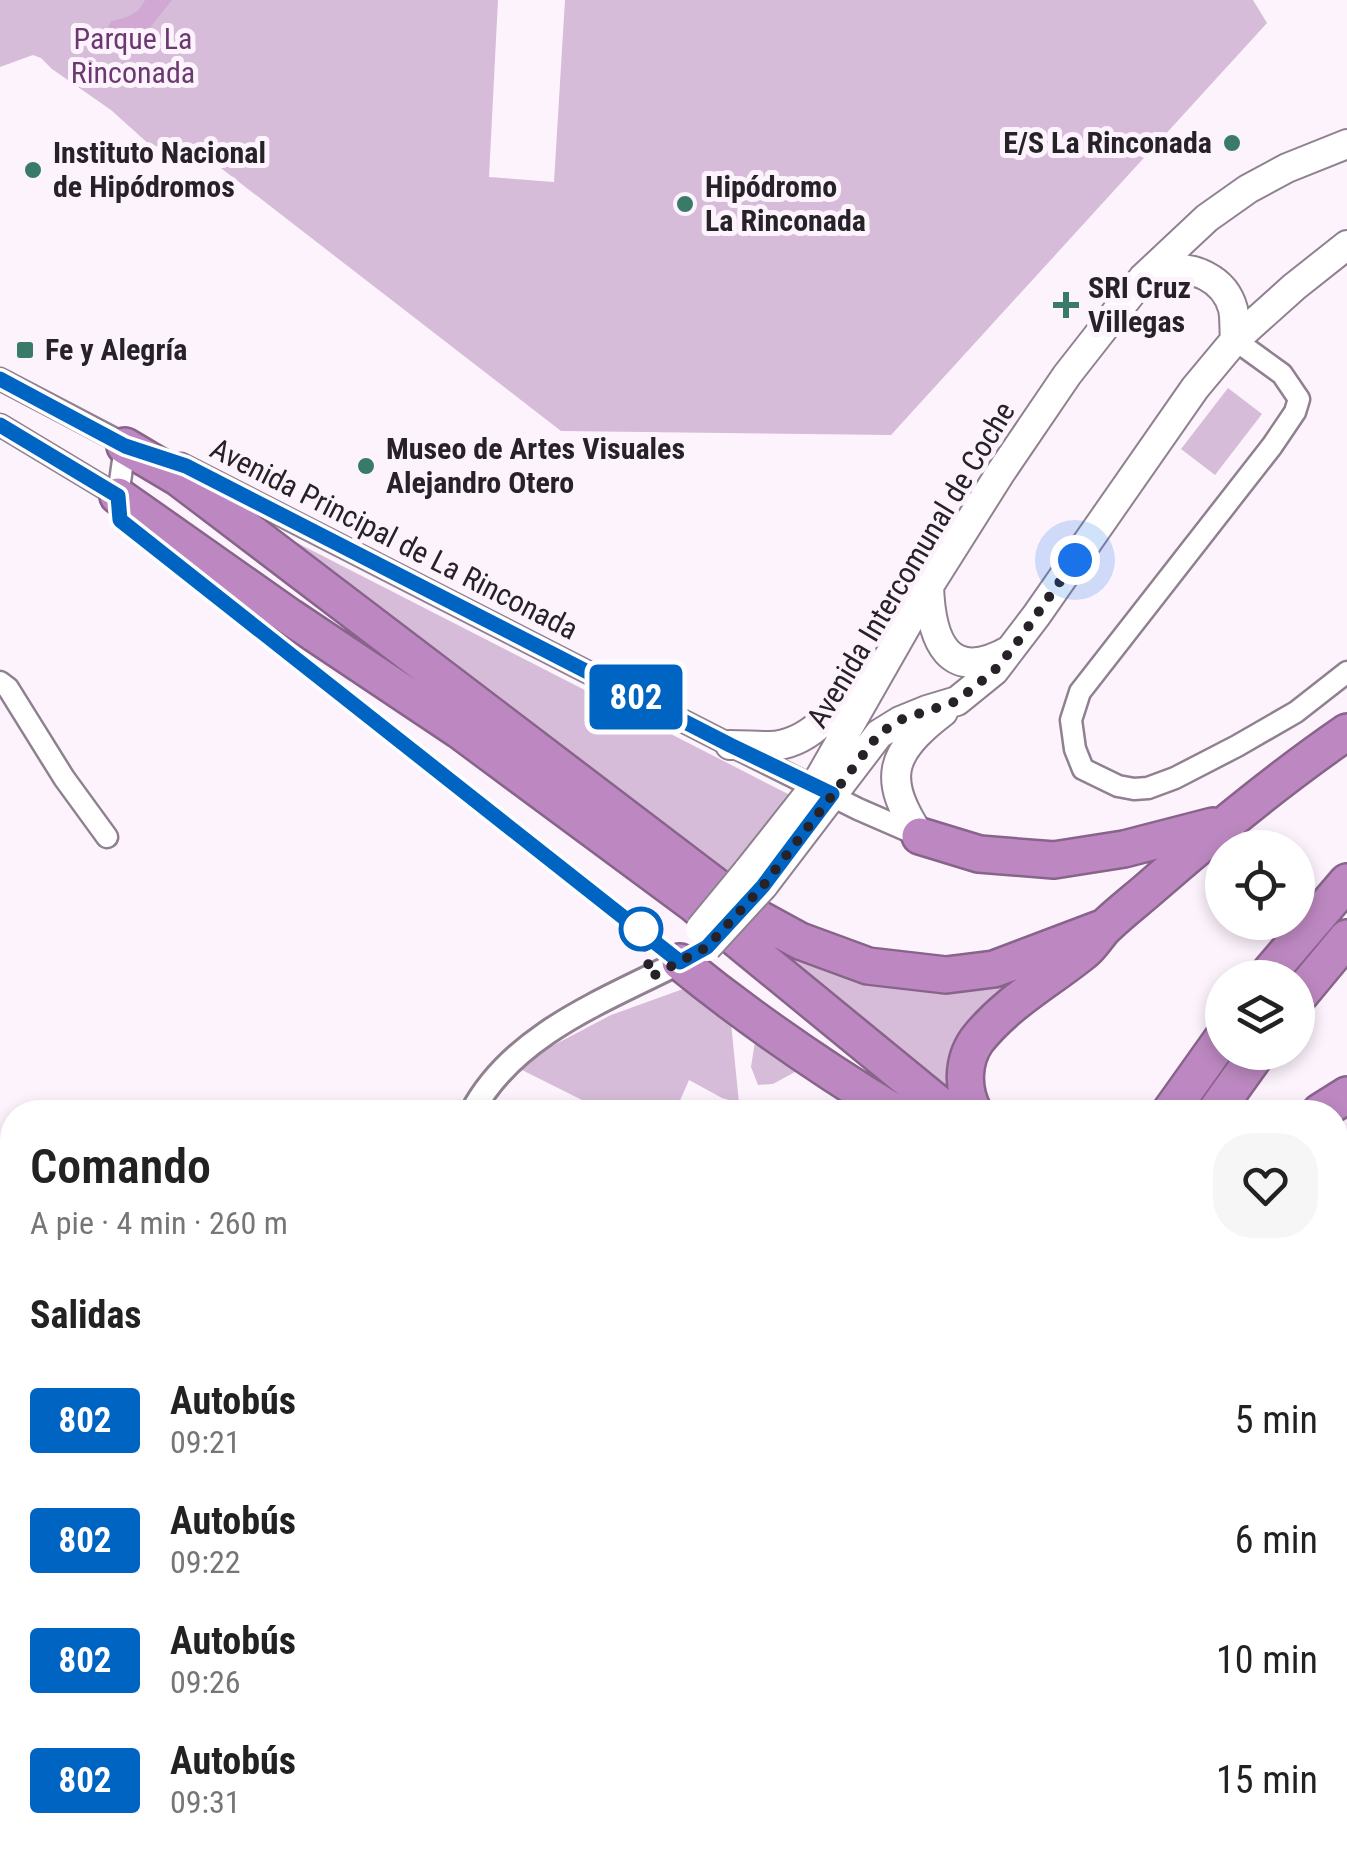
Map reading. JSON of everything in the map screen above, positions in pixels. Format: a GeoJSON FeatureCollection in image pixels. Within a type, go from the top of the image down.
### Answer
{"type":"FeatureCollection","features":[{"type":"Feature","properties":{"kind":"highway"},"geometry":{"type":"LineString","coordinates":[[125,446],[179,478],[756,917],[800,941],[868,966],[946,975],[994,969],[1105,928]]}},
{"type":"Feature","properties":{"kind":"highway"},"geometry":{"type":"LineString","coordinates":[[118,496],[459,730],[616,846],[694,904],[933,1100]]}},
{"type":"Feature","properties":{"kind":"highway"},"geometry":{"type":"LineString","coordinates":[[970,1100],[966,1065],[977,1040],[1026,994],[1086,949],[1224,823],[1347,732]]}},
{"type":"Feature","properties":{"kind":"highway"},"geometry":{"type":"LineString","coordinates":[[920,836],[979,854],[1054,860],[1124,849],[1224,823]]}},
{"type":"Feature","properties":{"kind":"highway"},"geometry":{"type":"LineString","coordinates":[[1280,960],[1347,882]]}},
{"type":"Feature","properties":{"kind":"highway"},"geometry":{"type":"LineString","coordinates":[[1315,977],[1347,938]]}},
{"type":"Feature","properties":{"kind":"highway"},"geometry":{"type":"LineString","coordinates":[[694,948],[742,1012],[875,1100]]}},
{"type":"Feature","properties":{"kind":"highway"},"geometry":{"type":"LineString","coordinates":[[1178,1100],[1205,1062]]}},
{"type":"Feature","properties":{"kind":"highway"},"geometry":{"type":"LineString","coordinates":[[1224,1100],[1245,1070]]}},
{"type":"Feature","properties":{"kind":"main road","name":"Avenida Intercomunal de Coche"},"geometry":{"type":"LineString","coordinates":[[824,790],[929,586],[1067,375],[1134,289],[1206,218],[1248,189],[1347,144]]}},
{"type":"Feature","properties":{"kind":"main road","name":"Avenida Intercomunal de Coche"},"geometry":{"type":"LineString","coordinates":[[694,948],[755,879],[824,790],[888,728],[957,701],[994,671],[1195,388],[1235,340],[1347,246]]}},
{"type":"Feature","properties":{"kind":"main road"},"geometry":{"type":"LineString","coordinates":[[1134,289],[1173,271],[1197,272],[1210,278],[1221,286],[1233,309],[1235,340]]}},
{"type":"Feature","properties":{"kind":"main road"},"geometry":{"type":"LineString","coordinates":[[929,586],[933,627],[946,653],[957,659],[982,662],[1014,647]]}},
{"type":"Feature","properties":{"kind":"main road"},"geometry":{"type":"LineString","coordinates":[[730,745],[773,746],[808,734],[900,636]]}},
{"type":"Feature","properties":{"kind":"main road"},"geometry":{"type":"LineString","coordinates":[[920,836],[896,788],[898,760],[924,726],[957,701]]}},
{"type":"Feature","properties":{"kind":"street"},"geometry":{"type":"LineString","coordinates":[[1235,340],[1282,374],[1299,399],[1295,412],[1080,692],[1071,720],[1075,748],[1084,769],[1101,779],[1118,786],[1148,788],[1175,778],[1296,712],[1347,672]]}},
{"type":"Feature","properties":{"kind":"street","name":"Avenida Principal de La Rinconada"},"geometry":{"type":"LineString","coordinates":[[0,379],[125,446],[186,466],[730,745],[920,836]]}},
{"type":"Feature","properties":{"kind":"street"},"geometry":{"type":"LineString","coordinates":[[0,425],[118,496],[125,446]]}},
{"type":"Feature","properties":{"kind":"street"},"geometry":{"type":"LineString","coordinates":[[0,682],[8,688],[107,838]]}},
{"type":"Feature","properties":{"kind":"street"},"geometry":{"type":"LineString","coordinates":[[479,1100],[510,1062],[558,1026],[694,948]]}},
{"type":"Feature","properties":{"kind":"green space","name":"Hipódromo La Rinconada"},"geometry":{"type":"Polygon","coordinates":[[[0,0],[498,0],[489,177],[554,182],[565,0],[1253,0],[1267,23],[891,435],[561,431],[195,148],[151,146],[111,110],[41,58],[33,55],[0,67],[0,0]]]}},
{"type":"Feature","properties":{"kind":"green space"},"geometry":{"type":"Polygon","coordinates":[[[1228,388],[1262,414],[1215,475],[1181,449],[1228,388]]]}},
{"type":"Feature","properties":{"kind":"green space"},"geometry":{"type":"Polygon","coordinates":[[[272,530],[792,796],[731,876],[272,530]]]}},
{"type":"Feature","properties":{"kind":"green space"},"geometry":{"type":"Polygon","coordinates":[[[745,929],[860,979],[1071,950],[1000,1004],[968,1100],[950,1100],[745,929]]]}},
{"type":"Feature","properties":{"kind":"green space"},"geometry":{"type":"Polygon","coordinates":[[[683,989],[731,1023],[739,1100],[722,1098],[689,1080],[680,1100],[582,1100],[514,1066],[611,1015],[683,989]]]}},
{"type":"Feature","properties":{"kind":"green space"},"geometry":{"type":"Polygon","coordinates":[[[756,1035],[804,1067],[773,1084],[758,1085],[751,1067],[756,1035]]]}},
{"type":"Feature","properties":{"kind":"shaded area"},"geometry":{"type":"Polygon","coordinates":[[[145,0],[172,0],[145,34],[112,34],[108,27],[111,21],[131,15],[145,0]]]}},
{"type":"Feature","properties":{"kind":"bus line","name":"802"},"geometry":{"type":"LineString","coordinates":[[0,379],[125,446],[186,466],[832,794],[763,886],[707,947],[680,962],[120,520],[118,496],[0,425]]}},
{"type":"Feature","properties":{"kind":"place","name":"E/S La Rinconada"},"geometry":{"type":"Point","coordinates":[1232,143]}},
{"type":"Feature","properties":{"kind":"place","name":"Instituto Nacional de Hipódromos"},"geometry":{"type":"Point","coordinates":[33,170]}},
{"type":"Feature","properties":{"kind":"place","name":"Hipódromo La Rinconada"},"geometry":{"type":"Point","coordinates":[685,204]}},
{"type":"Feature","properties":{"kind":"place","name":"SRI Cruz Villegas"},"geometry":{"type":"Point","coordinates":[1066,305]}},
{"type":"Feature","properties":{"kind":"place","name":"Fe y Alegría"},"geometry":{"type":"Point","coordinates":[25,350]}},
{"type":"Feature","properties":{"kind":"place","name":"Museo de Artes Visuales Alejandro Otero"},"geometry":{"type":"Point","coordinates":[366,466]}},
{"type":"Feature","properties":{"kind":"route"},"geometry":{"type":"LineString","coordinates":[[641,929],[651,977],[707,947],[763,886],[879,734],[900,720],[957,701],[994,671],[1075,560]]}},
{"type":"Feature","properties":{"kind":"park label","name":"Parque La Rinconada"},"geometry":{"type":"Point","coordinates":[133,56]}}]}
